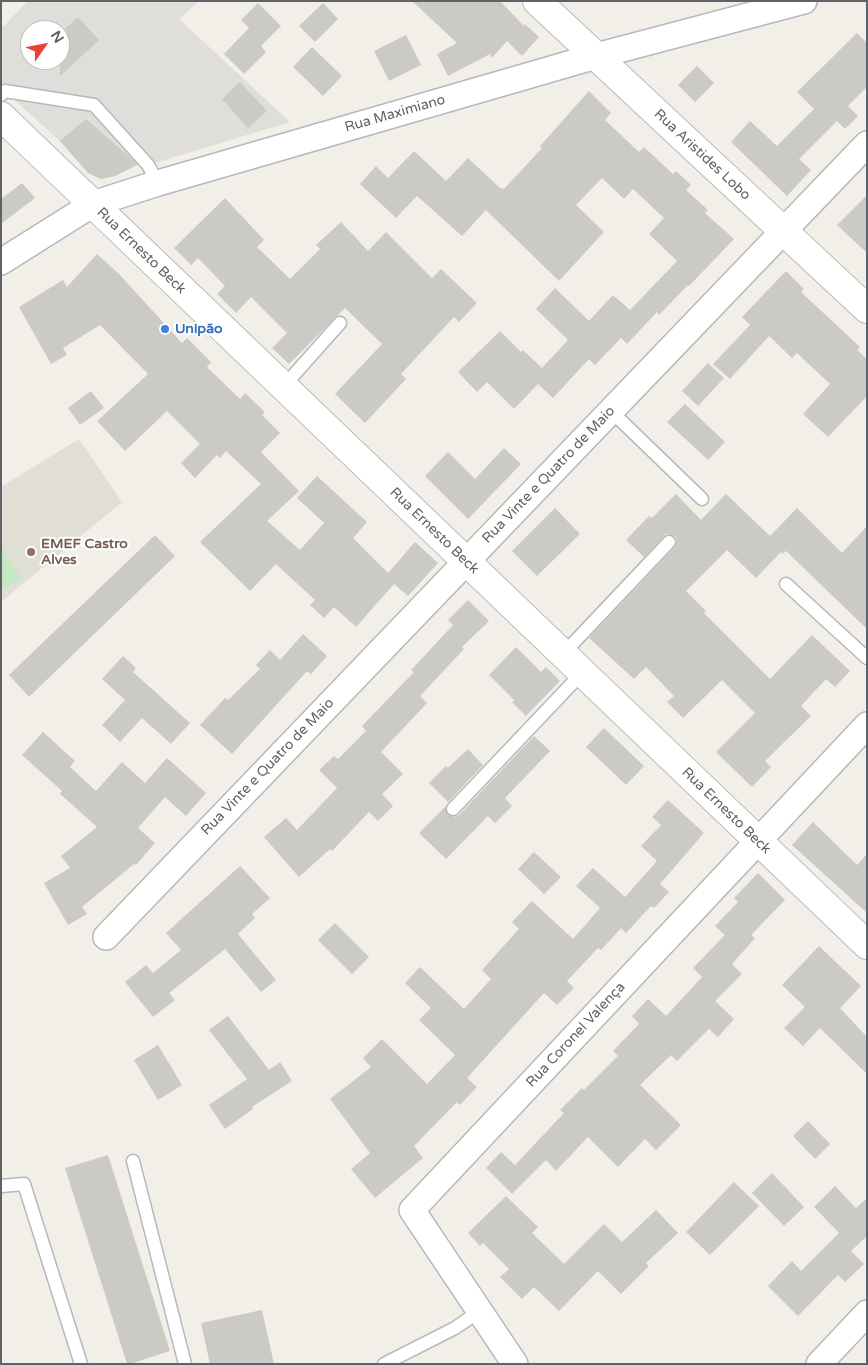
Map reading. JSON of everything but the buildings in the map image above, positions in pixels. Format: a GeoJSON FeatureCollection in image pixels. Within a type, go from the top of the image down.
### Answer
{"type":"FeatureCollection","features":[{"type":"Feature","properties":{"kind":"street","name":"Rua Aristides Lobo"},"geometry":{"type":"LineString","coordinates":[[537,1],[867,309]]}},
{"type":"Feature","properties":{"kind":"street","name":"Rua Maximiano"},"geometry":{"type":"LineString","coordinates":[[1,262],[93,204],[158,183],[596,56],[804,1]]}},
{"type":"Feature","properties":{"kind":"street","name":"Rua Ernesto Beck"},"geometry":{"type":"LineString","coordinates":[[1,116],[867,945]]}},
{"type":"Feature","properties":{"kind":"street","name":"Rua Vinte e Quatro de Maio"},"geometry":{"type":"LineString","coordinates":[[106,937],[867,144]]}},
{"type":"Feature","properties":{"kind":"street","name":"Rua Coronel Valença"},"geometry":{"type":"LineString","coordinates":[[515,1364],[412,1210],[867,725]]}},
{"type":"Feature","properties":{"kind":"street"},"geometry":{"type":"LineString","coordinates":[[819,1364],[867,1313]]}},
{"type":"Feature","properties":{"kind":"lane"},"geometry":{"type":"LineString","coordinates":[[1,95],[5,91],[94,105],[148,165],[158,183]]}},
{"type":"Feature","properties":{"kind":"lane"},"geometry":{"type":"LineString","coordinates":[[283,387],[340,323]]}},
{"type":"Feature","properties":{"kind":"lane"},"geometry":{"type":"LineString","coordinates":[[611,411],[702,499]]}},
{"type":"Feature","properties":{"kind":"lane"},"geometry":{"type":"LineString","coordinates":[[562,654],[669,542]]}},
{"type":"Feature","properties":{"kind":"lane"},"geometry":{"type":"LineString","coordinates":[[786,584],[867,658]]}},
{"type":"Feature","properties":{"kind":"lane"},"geometry":{"type":"LineString","coordinates":[[453,809],[582,673]]}},
{"type":"Feature","properties":{"kind":"lane"},"geometry":{"type":"LineString","coordinates":[[133,1161],[185,1364]]}},
{"type":"Feature","properties":{"kind":"lane"},"geometry":{"type":"LineString","coordinates":[[1,1186],[24,1184],[80,1364]]}},
{"type":"Feature","properties":{"kind":"lane"},"geometry":{"type":"LineString","coordinates":[[384,1364],[455,1328],[480,1311]]}},
{"type":"Feature","properties":{"kind":"shaded area"},"geometry":{"type":"Polygon","coordinates":[[[28,1],[199,1],[179,19],[290,122],[148,165],[138,164],[115,176],[101,179],[88,173],[60,141],[1,88],[1,29],[28,1]]]}},
{"type":"Feature","properties":{"kind":"shaded area","name":"EMEF Castro Alves"},"geometry":{"type":"Polygon","coordinates":[[[79,439],[122,502],[1,602],[1,487],[79,439]]]}},
{"type":"Feature","properties":{"kind":"green space"},"geometry":{"type":"Polygon","coordinates":[[[1,546],[21,578],[1,590],[1,546]]]}},
{"type":"Feature","properties":{"kind":"place","name":"Unipão"},"geometry":{"type":"Point","coordinates":[165,329]}},
{"type":"Feature","properties":{"kind":"place","name":"EMEF Castro Alves"},"geometry":{"type":"Point","coordinates":[31,552]}}]}
